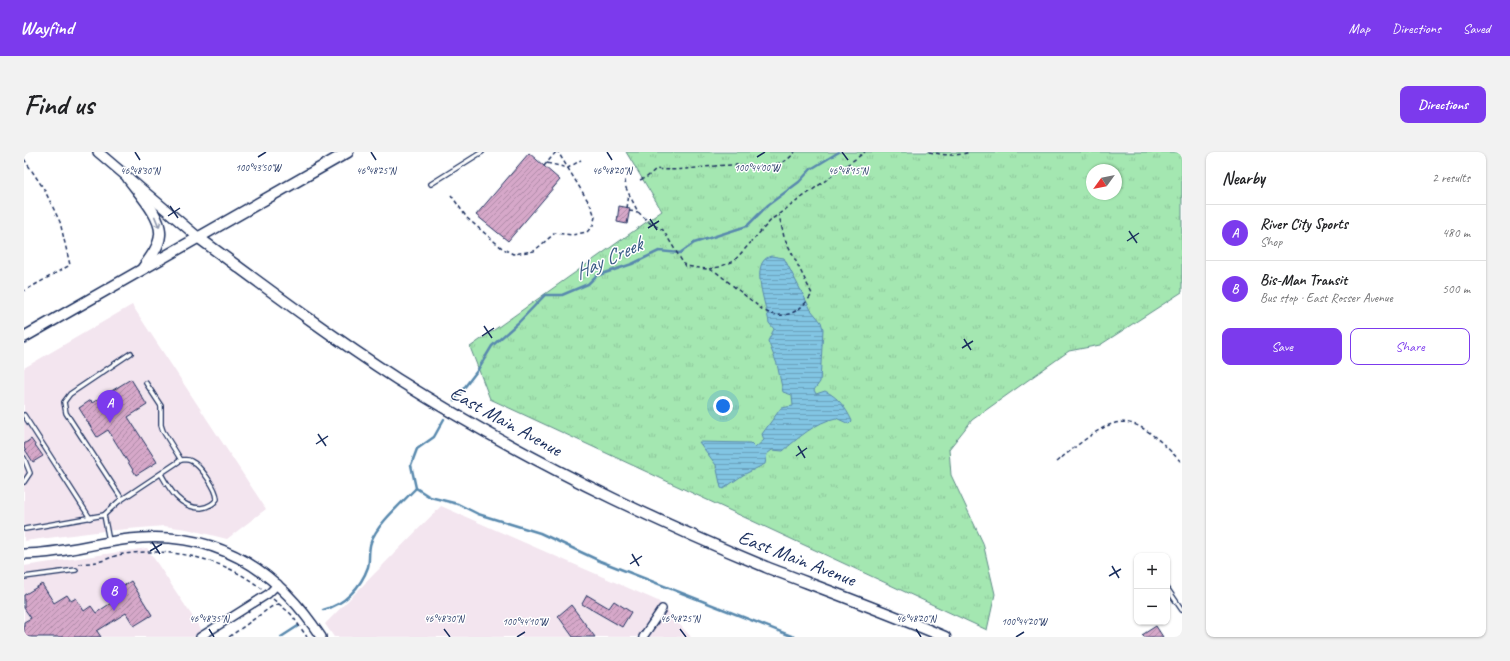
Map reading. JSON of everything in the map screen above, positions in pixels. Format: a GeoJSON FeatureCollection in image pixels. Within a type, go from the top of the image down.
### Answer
{"type":"FeatureCollection","features":[{"type":"Feature","properties":{"kind":"main road"},"geometry":{"type":"LineString","coordinates":[[24,338],[348,152]]}},
{"type":"Feature","properties":{"kind":"main road"},"geometry":{"type":"LineString","coordinates":[[128,178],[147,203],[159,225],[160,234],[158,242],[142,270]]}},
{"type":"Feature","properties":{"kind":"main road","name":"East Main Avenue"},"geometry":{"type":"LineString","coordinates":[[199,238],[291,306],[396,378],[541,462],[613,499],[703,540],[765,566],[889,613],[945,637]]}},
{"type":"Feature","properties":{"kind":"street","name":"East Main Avenue"},"geometry":{"type":"LineString","coordinates":[[98,152],[199,238]]}},
{"type":"Feature","properties":{"kind":"street"},"geometry":{"type":"LineString","coordinates":[[24,554],[46,553],[110,542],[163,537],[194,541],[221,549],[245,560],[278,584],[302,610],[321,637]]}},
{"type":"Feature","properties":{"kind":"street"},"geometry":{"type":"LineString","coordinates":[[200,637],[268,594],[278,584]]}},
{"type":"Feature","properties":{"kind":"street"},"geometry":{"type":"LineString","coordinates":[[644,637],[662,609]]}},
{"type":"Feature","properties":{"kind":"lane"},"geometry":{"type":"LineString","coordinates":[[431,184],[482,152]]}},
{"type":"Feature","properties":{"kind":"lane"},"geometry":{"type":"LineString","coordinates":[[122,499],[66,413],[64,402],[70,394],[131,353]]}},
{"type":"Feature","properties":{"kind":"lane"},"geometry":{"type":"LineString","coordinates":[[146,383],[161,406],[161,425],[163,431],[182,460]]}},
{"type":"Feature","properties":{"kind":"lane"},"geometry":{"type":"LineString","coordinates":[[24,415],[90,518]]}},
{"type":"Feature","properties":{"kind":"lane"},"geometry":{"type":"LineString","coordinates":[[24,458],[30,473],[24,482]]}},
{"type":"Feature","properties":{"kind":"lane"},"geometry":{"type":"LineString","coordinates":[[25,529],[104,515],[122,499],[182,460],[191,461],[206,477],[217,495],[215,502],[201,508],[182,502],[170,490],[161,474]]}},
{"type":"Feature","properties":{"kind":"lane"},"geometry":{"type":"LineString","coordinates":[[104,515],[110,542]]}},
{"type":"Feature","properties":{"kind":"lane"},"geometry":{"type":"LineString","coordinates":[[24,577],[76,570]]}},
{"type":"Feature","properties":{"kind":"lane"},"geometry":{"type":"LineString","coordinates":[[1168,589],[1182,610]]}},
{"type":"Feature","properties":{"kind":"path"},"geometry":{"type":"LineString","coordinates":[[451,195],[467,218],[502,248],[513,254],[526,254],[537,249],[555,233],[576,235],[587,232],[593,226],[594,213],[557,152],[544,166]]}},
{"type":"Feature","properties":{"kind":"path"},"geometry":{"type":"LineString","coordinates":[[640,180],[647,177],[656,169],[668,170],[735,165],[754,167],[779,163],[791,157],[794,152]]}},
{"type":"Feature","properties":{"kind":"path"},"geometry":{"type":"LineString","coordinates":[[707,269],[719,267],[734,261],[758,232],[772,219],[799,198],[816,189],[865,152]]}},
{"type":"Feature","properties":{"kind":"path"},"geometry":{"type":"LineString","coordinates":[[929,152],[946,156],[961,155],[970,152]]}},
{"type":"Feature","properties":{"kind":"path"},"geometry":{"type":"LineString","coordinates":[[24,159],[44,189],[60,222],[70,265],[24,291]]}},
{"type":"Feature","properties":{"kind":"path"},"geometry":{"type":"LineString","coordinates":[[547,163],[568,168],[580,160]]}},
{"type":"Feature","properties":{"kind":"path"},"geometry":{"type":"LineString","coordinates":[[625,180],[629,194],[638,212],[650,223],[663,230],[685,266],[707,269],[716,272],[763,310],[774,315],[788,315],[800,310],[812,294],[784,237],[779,215]]}},
{"type":"Feature","properties":{"kind":"path"},"geometry":{"type":"LineString","coordinates":[[627,208],[629,194]]}},
{"type":"Feature","properties":{"kind":"path"},"geometry":{"type":"LineString","coordinates":[[630,211],[638,212]]}},
{"type":"Feature","properties":{"kind":"path"},"geometry":{"type":"LineString","coordinates":[[1056,462],[1104,426],[1121,422],[1131,423],[1154,435],[1182,463]]}},
{"type":"Feature","properties":{"kind":"path"},"geometry":{"type":"LineString","coordinates":[[79,564],[102,561],[109,557],[124,554],[149,551],[170,552],[195,557],[220,565],[256,584]]}},
{"type":"Feature","properties":{"kind":"path"},"geometry":{"type":"LineString","coordinates":[[229,637],[271,607],[279,604],[291,614],[307,637]]}},
{"type":"Feature","properties":{"kind":"shaded area"},"geometry":{"type":"Polygon","coordinates":[[[132,305],[266,509],[227,539],[187,529],[164,526],[104,531],[24,541],[24,368],[132,305]]]}},
{"type":"Feature","properties":{"kind":"shaded area"},"geometry":{"type":"Polygon","coordinates":[[[441,506],[658,601],[691,637],[334,637],[325,624],[441,506]]]}},
{"type":"Feature","properties":{"kind":"shaded area"},"geometry":{"type":"Polygon","coordinates":[[[147,548],[206,637],[24,637],[24,566],[147,548]]]}},
{"type":"Feature","properties":{"kind":"green space"},"geometry":{"type":"Polygon","coordinates":[[[626,152],[1182,152],[1182,292],[1100,345],[1069,351],[972,420],[949,449],[951,475],[983,543],[995,594],[987,630],[490,399],[470,347],[662,211],[626,152]]]}},
{"type":"Feature","properties":{"kind":"water"},"geometry":{"type":"Polygon","coordinates":[[[771,256],[784,258],[811,310],[821,322],[823,329],[820,382],[814,390],[816,394],[825,391],[834,396],[844,407],[852,421],[849,424],[836,418],[821,423],[808,431],[783,451],[772,450],[767,454],[765,464],[743,475],[723,489],[721,488],[716,465],[699,442],[750,443],[755,448],[764,440],[762,434],[781,408],[793,406],[792,395],[783,392],[777,364],[768,341],[774,329],[769,323],[760,275],[764,260],[771,256]]]}},
{"type":"Feature","properties":{"kind":"building"},"geometry":{"type":"Polygon","coordinates":[[[529,153],[560,180],[508,241],[476,215],[529,153]]]}},
{"type":"Feature","properties":{"kind":"building"},"geometry":{"type":"Polygon","coordinates":[[[619,206],[630,208],[627,224],[617,222],[619,206]]]}},
{"type":"Feature","properties":{"kind":"building"},"geometry":{"type":"Polygon","coordinates":[[[131,379],[147,405],[128,417],[157,462],[136,475],[108,430],[97,437],[79,408],[91,400],[92,403],[131,379]]]}},
{"type":"Feature","properties":{"kind":"building"},"geometry":{"type":"Polygon","coordinates":[[[31,439],[43,456],[33,462],[24,448],[24,444],[31,439]]]}},
{"type":"Feature","properties":{"kind":"building"},"geometry":{"type":"Polygon","coordinates":[[[131,581],[152,615],[134,626],[126,613],[97,631],[101,637],[24,637],[24,622],[31,618],[24,608],[24,595],[42,584],[54,603],[67,595],[71,601],[76,598],[84,611],[91,606],[96,613],[117,599],[113,593],[131,581]]]}},
{"type":"Feature","properties":{"kind":"building"},"geometry":{"type":"Polygon","coordinates":[[[587,595],[609,608],[614,601],[631,612],[622,627],[582,604],[587,595]]]}},
{"type":"Feature","properties":{"kind":"building"},"geometry":{"type":"Polygon","coordinates":[[[571,605],[595,637],[573,637],[558,616],[571,605]]]}},
{"type":"Feature","properties":{"kind":"building"},"geometry":{"type":"Polygon","coordinates":[[[1156,626],[1163,637],[1144,637],[1142,635],[1156,626]]]}},
{"type":"Feature","properties":{"kind":"waterway","name":"Hay Creek"},"geometry":{"type":"LineString","coordinates":[[454,401],[477,371],[492,346],[519,322],[545,295],[562,295],[588,284],[596,276],[632,264],[659,251],[680,253],[694,243],[747,226],[768,205],[799,182],[811,169],[839,152]]}},
{"type":"Feature","properties":{"kind":"waterway","name":"Hay Creek"},"geometry":{"type":"LineString","coordinates":[[323,610],[331,608],[345,599],[361,581],[368,567],[370,545],[374,535],[384,521],[416,488],[411,465],[417,449],[434,437],[444,419]]}},
{"type":"Feature","properties":{"kind":"waterway"},"geometry":{"type":"LineString","coordinates":[[416,488],[430,497],[458,504],[478,514],[540,533],[600,561],[794,637]]}},
{"type":"Feature","properties":{"kind":"waterway","name":"Hay Creek"},"geometry":{"type":"LineString","coordinates":[[281,637],[298,626]]}},
{"type":"Feature","properties":{"kind":"place","name":"River City Sports"},"geometry":{"type":"Point","coordinates":[110,423]}},
{"type":"Feature","properties":{"kind":"place","name":"Bis-Man Transit"},"geometry":{"type":"Point","coordinates":[114,611]}}]}
